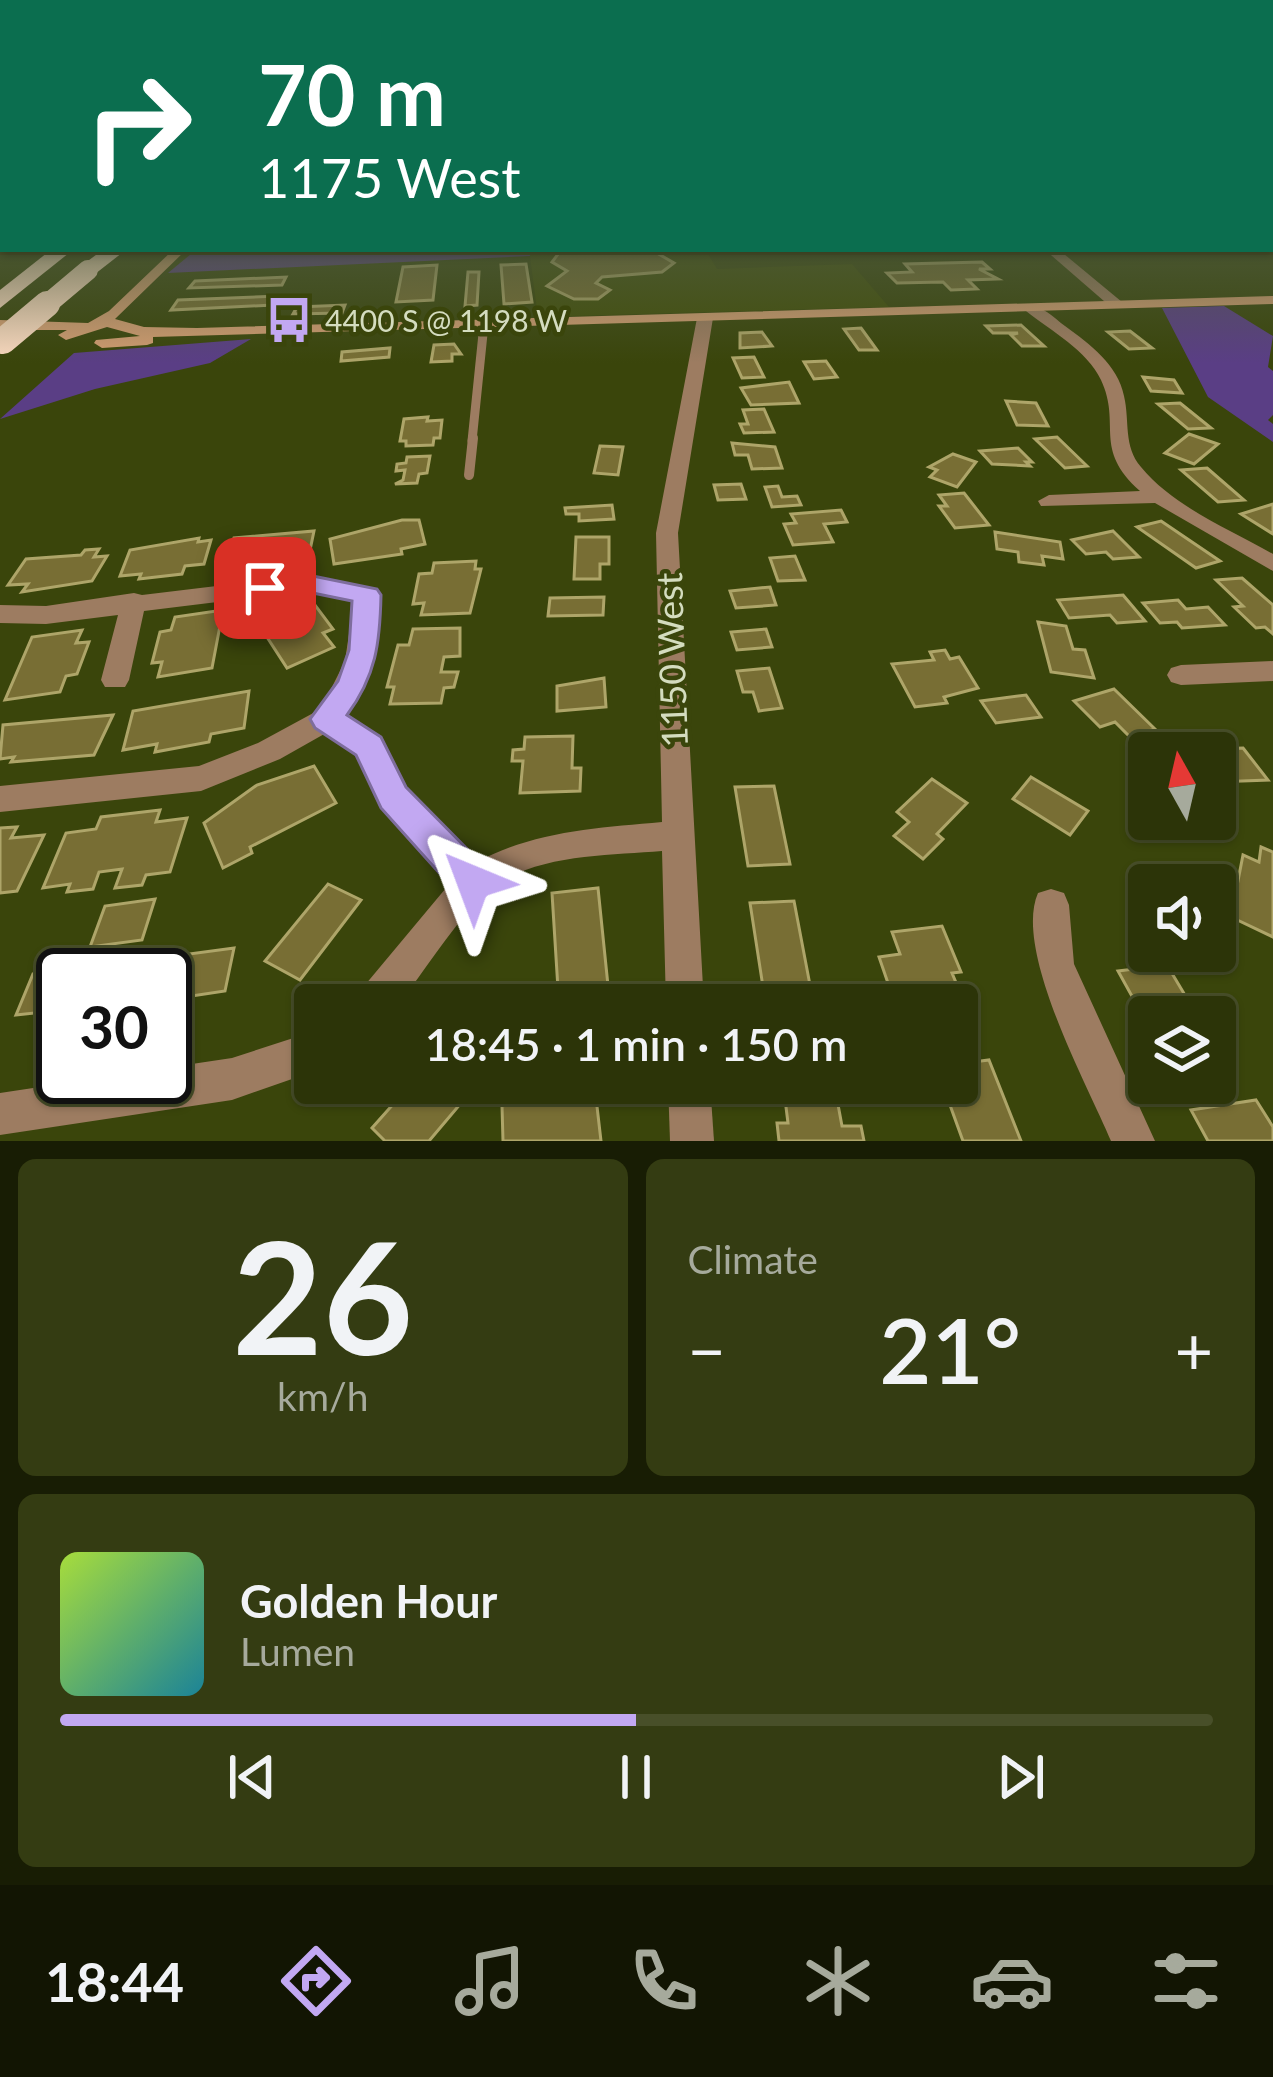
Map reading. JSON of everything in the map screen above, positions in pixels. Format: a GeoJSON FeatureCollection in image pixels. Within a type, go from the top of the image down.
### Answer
{"type":"FeatureCollection","features":[{"type":"Feature","properties":{"kind":"highway"},"geometry":{"type":"LineString","coordinates":[[0,301],[55,256]]}},
{"type":"Feature","properties":{"kind":"highway"},"geometry":{"type":"LineString","coordinates":[[1,336],[107,256]]}},
{"type":"Feature","properties":{"kind":"street"},"geometry":{"type":"LineString","coordinates":[[30,326],[66,335],[93,324],[133,297],[174,256]]}},
{"type":"Feature","properties":{"kind":"street"},"geometry":{"type":"LineString","coordinates":[[1059,256],[1117,305]]}},
{"type":"Feature","properties":{"kind":"street"},"geometry":{"type":"LineString","coordinates":[[102,343],[125,327],[136,305],[133,297]]}},
{"type":"Feature","properties":{"kind":"street"},"geometry":{"type":"LineString","coordinates":[[66,335],[69,344],[197,333],[1273,300]]}},
{"type":"Feature","properties":{"kind":"street"},"geometry":{"type":"LineString","coordinates":[[1031,308],[1088,355],[1112,384],[1116,442],[1129,467],[1163,496],[1273,564]]}},
{"type":"Feature","properties":{"kind":"street","name":"1150 West"},"geometry":{"type":"LineString","coordinates":[[684,984],[667,533],[705,318]]}},
{"type":"Feature","properties":{"kind":"street"},"geometry":{"type":"LineString","coordinates":[[1,336],[30,326],[93,324],[197,333]]}},
{"type":"Feature","properties":{"kind":"street"},"geometry":{"type":"LineString","coordinates":[[1049,501],[1163,496]]}},
{"type":"Feature","properties":{"kind":"street"},"geometry":{"type":"LineString","coordinates":[[0,614],[46,615],[308,584],[367,595],[364,650],[352,685],[327,719],[269,751],[201,778],[0,799]]}},
{"type":"Feature","properties":{"kind":"street"},"geometry":{"type":"LineString","coordinates":[[115,680],[134,601]]}},
{"type":"Feature","properties":{"kind":"street"},"geometry":{"type":"LineString","coordinates":[[1181,676],[1273,671]]}},
{"type":"Feature","properties":{"kind":"street"},"geometry":{"type":"LineString","coordinates":[[327,719],[369,746],[394,798],[473,882]]}},
{"type":"Feature","properties":{"kind":"street"},"geometry":{"type":"LineString","coordinates":[[391,984],[473,882],[515,859],[562,847],[676,836]]}},
{"type":"Feature","properties":{"kind":"street"},"geometry":{"type":"LineString","coordinates":[[1051,905],[1055,965],[1133,1141]]}},
{"type":"Feature","properties":{"kind":"street"},"geometry":{"type":"LineString","coordinates":[[0,1114],[232,1079],[294,1058]]}},
{"type":"Feature","properties":{"kind":"lane"},"geometry":{"type":"LineString","coordinates":[[470,475],[484,324]]}},
{"type":"Feature","properties":{"kind":"shaded area"},"geometry":{"type":"Polygon","coordinates":[[[188,256],[525,256],[168,273],[188,256]]]}},
{"type":"Feature","properties":{"kind":"shaded area"},"geometry":{"type":"Polygon","coordinates":[[[530,256],[709,256],[717,269],[852,264],[889,307],[538,317],[530,256]]]}},
{"type":"Feature","properties":{"kind":"shaded area"},"geometry":{"type":"Polygon","coordinates":[[[1224,306],[1273,336],[1268,367],[1273,371],[1273,415],[1268,420],[1273,424],[1273,442],[1208,397],[1162,308],[1224,306]]]}},
{"type":"Feature","properties":{"kind":"shaded area"},"geometry":{"type":"Polygon","coordinates":[[[251,339],[210,363],[95,389],[0,419],[74,353],[251,339]]]}},
{"type":"Feature","properties":{"kind":"building"},"geometry":{"type":"Polygon","coordinates":[[[556,256],[662,256],[674,263],[662,272],[602,277],[596,283],[610,290],[598,299],[574,299],[547,286],[567,271],[552,262],[556,256]]]}},
{"type":"Feature","properties":{"kind":"building"},"geometry":{"type":"Polygon","coordinates":[[[982,262],[990,269],[979,269],[998,279],[968,280],[977,289],[951,290],[943,282],[897,283],[887,273],[912,272],[905,264],[982,262]]]}},
{"type":"Feature","properties":{"kind":"building"},"geometry":{"type":"Polygon","coordinates":[[[526,264],[532,302],[504,304],[501,265],[526,264]]]}},
{"type":"Feature","properties":{"kind":"building"},"geometry":{"type":"Polygon","coordinates":[[[437,265],[433,300],[396,302],[403,267],[437,265]]]}},
{"type":"Feature","properties":{"kind":"building"},"geometry":{"type":"Polygon","coordinates":[[[468,272],[479,272],[477,305],[465,306],[468,272]]]}},
{"type":"Feature","properties":{"kind":"building"},"geometry":{"type":"Polygon","coordinates":[[[286,277],[282,285],[189,288],[195,281],[286,277]]]}},
{"type":"Feature","properties":{"kind":"building"},"geometry":{"type":"Polygon","coordinates":[[[278,296],[273,305],[171,310],[178,300],[278,296]]]}},
{"type":"Feature","properties":{"kind":"building"},"geometry":{"type":"Polygon","coordinates":[[[345,305],[342,313],[293,314],[297,307],[345,305]]]}},
{"type":"Feature","properties":{"kind":"building"},"geometry":{"type":"Polygon","coordinates":[[[1021,325],[1044,346],[1022,346],[1011,335],[1018,333],[993,333],[986,326],[1021,325]]]}},
{"type":"Feature","properties":{"kind":"building"},"geometry":{"type":"Polygon","coordinates":[[[861,328],[877,350],[859,350],[844,329],[861,328]]]}},
{"type":"Feature","properties":{"kind":"building"},"geometry":{"type":"Polygon","coordinates":[[[1130,331],[1152,348],[1129,349],[1108,332],[1130,331]]]}},
{"type":"Feature","properties":{"kind":"building"},"geometry":{"type":"Polygon","coordinates":[[[762,332],[772,346],[740,348],[740,333],[762,332]]]}},
{"type":"Feature","properties":{"kind":"building"},"geometry":{"type":"Polygon","coordinates":[[[454,344],[461,354],[452,354],[452,361],[431,362],[434,345],[454,344]]]}},
{"type":"Feature","properties":{"kind":"building"},"geometry":{"type":"Polygon","coordinates":[[[390,348],[389,357],[341,361],[342,352],[390,348]]]}},
{"type":"Feature","properties":{"kind":"building"},"geometry":{"type":"Polygon","coordinates":[[[754,357],[764,377],[742,378],[733,358],[754,357]]]}},
{"type":"Feature","properties":{"kind":"building"},"geometry":{"type":"Polygon","coordinates":[[[826,361],[837,377],[814,379],[804,362],[826,361]]]}},
{"type":"Feature","properties":{"kind":"building"},"geometry":{"type":"Polygon","coordinates":[[[1143,377],[1174,380],[1182,393],[1151,391],[1143,377]]]}},
{"type":"Feature","properties":{"kind":"building"},"geometry":{"type":"Polygon","coordinates":[[[789,382],[799,403],[751,405],[741,388],[789,382]]]}},
{"type":"Feature","properties":{"kind":"building"},"geometry":{"type":"Polygon","coordinates":[[[1006,401],[1036,403],[1048,426],[1017,425],[1006,401]]]}},
{"type":"Feature","properties":{"kind":"building"},"geometry":{"type":"Polygon","coordinates":[[[1180,403],[1211,428],[1188,429],[1158,404],[1180,403]]]}},
{"type":"Feature","properties":{"kind":"building"},"geometry":{"type":"Polygon","coordinates":[[[764,409],[774,432],[744,433],[740,424],[748,424],[743,410],[764,409]]]}},
{"type":"Feature","properties":{"kind":"building"},"geometry":{"type":"Polygon","coordinates":[[[428,417],[427,421],[442,420],[440,438],[434,438],[433,445],[406,446],[406,441],[400,441],[404,419],[428,417]]]}},
{"type":"Feature","properties":{"kind":"building"},"geometry":{"type":"Polygon","coordinates":[[[1189,434],[1218,444],[1194,464],[1165,453],[1189,434]]]}},
{"type":"Feature","properties":{"kind":"building"},"geometry":{"type":"Polygon","coordinates":[[[1057,437],[1087,466],[1065,468],[1035,439],[1057,437]]]}},
{"type":"Feature","properties":{"kind":"building"},"geometry":{"type":"Polygon","coordinates":[[[732,443],[775,447],[782,468],[752,469],[748,455],[735,455],[732,443]]]}},
{"type":"Feature","properties":{"kind":"building"},"geometry":{"type":"Polygon","coordinates":[[[600,446],[623,447],[618,475],[594,473],[600,446]]]}},
{"type":"Feature","properties":{"kind":"building"},"geometry":{"type":"Polygon","coordinates":[[[1018,448],[1032,462],[1026,462],[1030,466],[992,464],[980,451],[1018,448]]]}},
{"type":"Feature","properties":{"kind":"building"},"geometry":{"type":"Polygon","coordinates":[[[953,454],[976,462],[957,487],[930,477],[937,470],[929,467],[953,454]]]}},
{"type":"Feature","properties":{"kind":"building"},"geometry":{"type":"Polygon","coordinates":[[[430,456],[427,473],[419,474],[417,483],[395,484],[403,480],[405,470],[396,471],[397,464],[406,463],[407,457],[430,456]]]}},
{"type":"Feature","properties":{"kind":"building"},"geometry":{"type":"Polygon","coordinates":[[[1207,468],[1244,500],[1218,502],[1181,470],[1207,468]]]}},
{"type":"Feature","properties":{"kind":"building"},"geometry":{"type":"Polygon","coordinates":[[[741,484],[746,499],[718,500],[714,485],[741,484]]]}},
{"type":"Feature","properties":{"kind":"building"},"geometry":{"type":"Polygon","coordinates":[[[778,486],[782,497],[797,496],[801,505],[772,507],[765,487],[778,486]]]}},
{"type":"Feature","properties":{"kind":"building"},"geometry":{"type":"Polygon","coordinates":[[[964,493],[989,525],[955,528],[939,506],[947,506],[939,495],[964,493]]]}},
{"type":"Feature","properties":{"kind":"building"},"geometry":{"type":"Polygon","coordinates":[[[1273,504],[1273,534],[1241,514],[1273,504]]]}},
{"type":"Feature","properties":{"kind":"building"},"geometry":{"type":"Polygon","coordinates":[[[612,505],[614,519],[579,521],[579,514],[566,514],[565,508],[612,505]]]}},
{"type":"Feature","properties":{"kind":"building"},"geometry":{"type":"Polygon","coordinates":[[[841,510],[847,522],[824,524],[833,542],[793,545],[784,524],[796,523],[791,514],[841,510]]]}},
{"type":"Feature","properties":{"kind":"building"},"geometry":{"type":"Polygon","coordinates":[[[419,520],[425,544],[401,549],[402,554],[334,564],[330,539],[419,520]]]}},
{"type":"Feature","properties":{"kind":"building"},"geometry":{"type":"Polygon","coordinates":[[[1161,521],[1220,561],[1196,568],[1137,527],[1161,521]]]}},
{"type":"Feature","properties":{"kind":"building"},"geometry":{"type":"Polygon","coordinates":[[[314,531],[309,555],[290,557],[288,563],[243,568],[245,561],[226,563],[234,538],[314,531]]]}},
{"type":"Feature","properties":{"kind":"building"},"geometry":{"type":"Polygon","coordinates":[[[1113,531],[1139,557],[1086,554],[1072,540],[1113,531]]]}},
{"type":"Feature","properties":{"kind":"building"},"geometry":{"type":"Polygon","coordinates":[[[995,532],[1060,542],[1063,559],[1042,556],[1044,565],[1019,562],[1018,552],[997,549],[995,532]]]}},
{"type":"Feature","properties":{"kind":"building"},"geometry":{"type":"Polygon","coordinates":[[[576,537],[609,537],[609,564],[600,564],[600,579],[574,579],[576,537]]]}},
{"type":"Feature","properties":{"kind":"building"},"geometry":{"type":"Polygon","coordinates":[[[199,538],[198,542],[211,540],[204,564],[185,566],[182,574],[139,579],[141,574],[120,576],[130,550],[199,538]]]}},
{"type":"Feature","properties":{"kind":"building"},"geometry":{"type":"Polygon","coordinates":[[[99,549],[94,557],[107,556],[92,581],[22,592],[28,584],[8,585],[26,559],[99,549]]]}},
{"type":"Feature","properties":{"kind":"building"},"geometry":{"type":"Polygon","coordinates":[[[795,556],[805,580],[778,581],[770,558],[795,556]]]}},
{"type":"Feature","properties":{"kind":"building"},"geometry":{"type":"Polygon","coordinates":[[[476,561],[475,569],[481,569],[470,613],[421,615],[424,603],[413,604],[419,574],[432,573],[434,563],[476,561]]]}},
{"type":"Feature","properties":{"kind":"building"},"geometry":{"type":"Polygon","coordinates":[[[1242,578],[1273,605],[1273,634],[1265,627],[1256,628],[1234,607],[1243,606],[1216,580],[1242,578]]]}},
{"type":"Feature","properties":{"kind":"building"},"geometry":{"type":"Polygon","coordinates":[[[770,587],[776,605],[736,608],[730,591],[770,587]]]}},
{"type":"Feature","properties":{"kind":"building"},"geometry":{"type":"Polygon","coordinates":[[[1123,595],[1145,621],[1117,623],[1110,615],[1069,618],[1058,600],[1123,595]]]}},
{"type":"Feature","properties":{"kind":"building"},"geometry":{"type":"Polygon","coordinates":[[[604,597],[603,615],[548,616],[550,598],[604,597]]]}},
{"type":"Feature","properties":{"kind":"building"},"geometry":{"type":"Polygon","coordinates":[[[295,600],[303,610],[315,605],[333,629],[323,633],[334,647],[287,668],[254,617],[295,600]]]}},
{"type":"Feature","properties":{"kind":"building"},"geometry":{"type":"Polygon","coordinates":[[[1178,600],[1186,609],[1208,607],[1225,625],[1182,628],[1177,622],[1160,623],[1143,603],[1178,600]]]}},
{"type":"Feature","properties":{"kind":"building"},"geometry":{"type":"Polygon","coordinates":[[[223,610],[212,668],[158,677],[162,662],[152,663],[160,632],[171,630],[175,617],[223,610]]]}},
{"type":"Feature","properties":{"kind":"building"},"geometry":{"type":"Polygon","coordinates":[[[1038,622],[1066,626],[1073,649],[1085,650],[1094,678],[1051,672],[1038,622]]]}},
{"type":"Feature","properties":{"kind":"building"},"geometry":{"type":"Polygon","coordinates":[[[460,628],[460,656],[444,657],[441,672],[458,672],[454,687],[444,688],[441,703],[390,704],[394,687],[387,687],[398,645],[409,645],[413,629],[460,628]]]}},
{"type":"Feature","properties":{"kind":"building"},"geometry":{"type":"Polygon","coordinates":[[[766,629],[772,647],[737,650],[731,632],[766,629]]]}},
{"type":"Feature","properties":{"kind":"building"},"geometry":{"type":"Polygon","coordinates":[[[82,630],[76,643],[89,642],[77,674],[66,676],[60,692],[5,700],[32,637],[82,630]]]}},
{"type":"Feature","properties":{"kind":"building"},"geometry":{"type":"Polygon","coordinates":[[[945,650],[950,659],[959,657],[978,688],[944,697],[947,703],[915,707],[892,664],[934,660],[930,652],[945,650]]]}},
{"type":"Feature","properties":{"kind":"building"},"geometry":{"type":"Polygon","coordinates":[[[769,668],[782,708],[759,711],[753,692],[743,692],[737,671],[769,668]]]}},
{"type":"Feature","properties":{"kind":"building"},"geometry":{"type":"Polygon","coordinates":[[[604,678],[606,707],[557,711],[557,686],[604,678]]]}},
{"type":"Feature","properties":{"kind":"building"},"geometry":{"type":"Polygon","coordinates":[[[1114,689],[1155,729],[1128,735],[1115,722],[1100,727],[1074,701],[1114,689]]]}},
{"type":"Feature","properties":{"kind":"building"},"geometry":{"type":"Polygon","coordinates":[[[249,691],[244,728],[211,734],[209,742],[155,752],[157,744],[123,750],[133,711],[249,691]]]}},
{"type":"Feature","properties":{"kind":"building"},"geometry":{"type":"Polygon","coordinates":[[[1026,695],[1041,717],[996,723],[981,701],[1026,695]]]}},
{"type":"Feature","properties":{"kind":"building"},"geometry":{"type":"Polygon","coordinates":[[[113,715],[94,755],[0,759],[3,725],[113,715]]]}},
{"type":"Feature","properties":{"kind":"building"},"geometry":{"type":"Polygon","coordinates":[[[573,736],[572,768],[581,768],[580,791],[520,793],[523,761],[512,761],[513,750],[524,749],[525,737],[573,736]]]}},
{"type":"Feature","properties":{"kind":"building"},"geometry":{"type":"Polygon","coordinates":[[[1236,748],[1243,748],[1268,780],[1236,781],[1236,748]]]}},
{"type":"Feature","properties":{"kind":"building"},"geometry":{"type":"Polygon","coordinates":[[[314,766],[336,803],[250,847],[252,853],[223,868],[204,823],[257,785],[314,766]]]}},
{"type":"Feature","properties":{"kind":"building"},"geometry":{"type":"Polygon","coordinates":[[[1031,777],[1088,811],[1070,835],[1013,799],[1031,777]]]}},
{"type":"Feature","properties":{"kind":"building"},"geometry":{"type":"Polygon","coordinates":[[[932,779],[967,803],[937,834],[943,839],[923,859],[894,836],[909,822],[897,812],[932,779]]]}},
{"type":"Feature","properties":{"kind":"building"},"geometry":{"type":"Polygon","coordinates":[[[774,786],[790,864],[748,866],[735,787],[774,786]]]}},
{"type":"Feature","properties":{"kind":"building"},"geometry":{"type":"Polygon","coordinates":[[[160,810],[156,822],[187,818],[170,872],[146,875],[142,885],[115,888],[122,869],[99,872],[93,889],[67,892],[70,884],[43,888],[66,833],[96,829],[101,817],[160,810]]]}},
{"type":"Feature","properties":{"kind":"building"},"geometry":{"type":"Polygon","coordinates":[[[17,827],[11,838],[44,835],[17,891],[0,893],[0,828],[17,827]]]}},
{"type":"Feature","properties":{"kind":"building"},"geometry":{"type":"Polygon","coordinates":[[[1261,847],[1273,852],[1273,937],[1236,919],[1243,855],[1259,862],[1261,847]]]}},
{"type":"Feature","properties":{"kind":"building"},"geometry":{"type":"Polygon","coordinates":[[[328,884],[361,900],[300,980],[265,961],[328,884]]]}},
{"type":"Feature","properties":{"kind":"building"},"geometry":{"type":"Polygon","coordinates":[[[598,888],[608,984],[558,984],[552,893],[598,888]]]}},
{"type":"Feature","properties":{"kind":"building"},"geometry":{"type":"Polygon","coordinates":[[[155,899],[142,940],[90,947],[105,906],[155,899]]]}},
{"type":"Feature","properties":{"kind":"building"},"geometry":{"type":"Polygon","coordinates":[[[794,901],[810,984],[763,984],[750,903],[794,901]]]}},
{"type":"Feature","properties":{"kind":"building"},"geometry":{"type":"Polygon","coordinates":[[[942,926],[961,972],[952,973],[957,984],[888,984],[879,957],[900,954],[892,932],[942,926]]]}},
{"type":"Feature","properties":{"kind":"building"},"geometry":{"type":"Polygon","coordinates":[[[234,948],[225,991],[192,996],[192,954],[234,948]]]}},
{"type":"Feature","properties":{"kind":"building"},"geometry":{"type":"Polygon","coordinates":[[[1118,971],[1171,972],[1185,996],[1132,996],[1118,971]]]}},
{"type":"Feature","properties":{"kind":"building"},"geometry":{"type":"Polygon","coordinates":[[[33,974],[36,1013],[16,1015],[33,974]]]}},
{"type":"Feature","properties":{"kind":"building"},"geometry":{"type":"Polygon","coordinates":[[[989,1060],[1021,1141],[963,1141],[950,1104],[978,1104],[978,1061],[989,1060]]]}},
{"type":"Feature","properties":{"kind":"building"},"geometry":{"type":"Polygon","coordinates":[[[1256,1100],[1273,1127],[1273,1141],[1208,1141],[1191,1110],[1256,1100]]]}},
{"type":"Feature","properties":{"kind":"building"},"geometry":{"type":"Polygon","coordinates":[[[393,1104],[460,1104],[429,1141],[385,1141],[372,1128],[393,1104]]]}},
{"type":"Feature","properties":{"kind":"building"},"geometry":{"type":"Polygon","coordinates":[[[597,1104],[601,1141],[503,1141],[502,1106],[597,1104]]]}},
{"type":"Feature","properties":{"kind":"building"},"geometry":{"type":"Polygon","coordinates":[[[786,1104],[838,1104],[842,1126],[861,1126],[864,1141],[779,1141],[777,1123],[788,1123],[786,1104]]]}},
{"type":"Feature","properties":{"kind":"place","name":"4400 S @ 1198 W"},"geometry":{"type":"Point","coordinates":[289,320]}},
{"type":"Feature","properties":{"kind":"route"},"geometry":{"type":"LineString","coordinates":[[265,588],[308,584],[367,595],[364,650],[352,685],[327,719],[369,746],[394,798],[473,882]]}}]}
